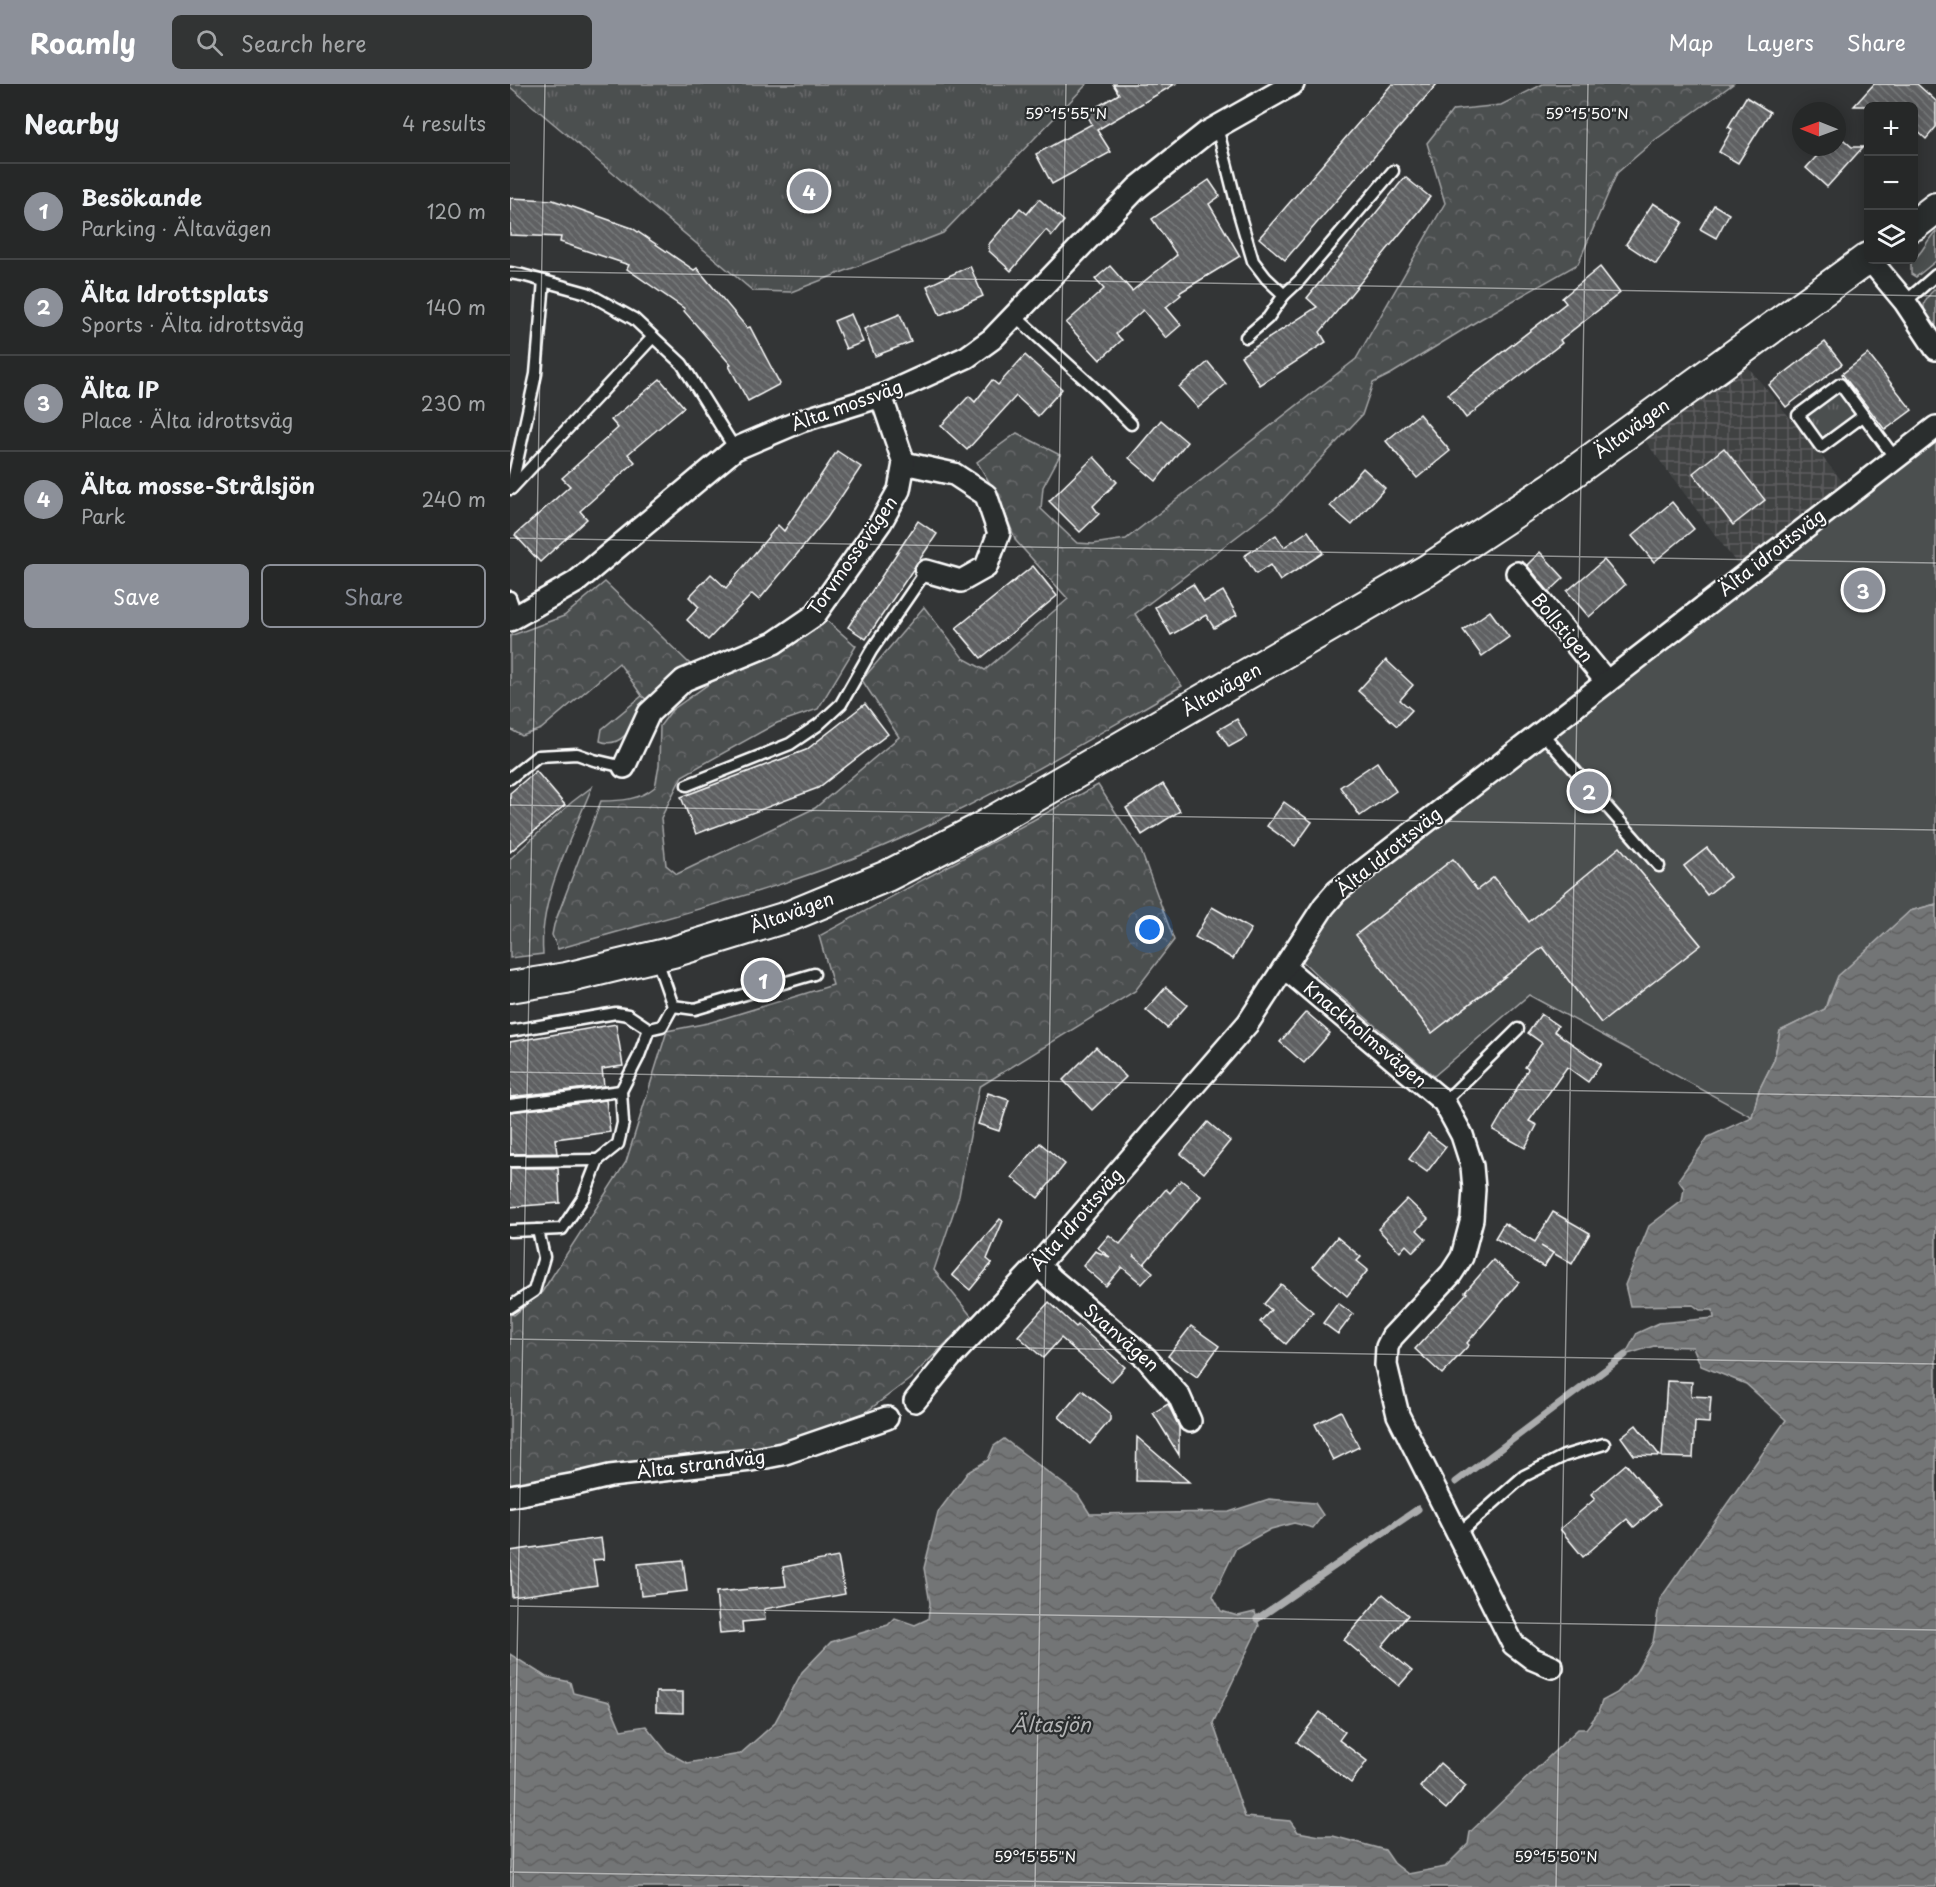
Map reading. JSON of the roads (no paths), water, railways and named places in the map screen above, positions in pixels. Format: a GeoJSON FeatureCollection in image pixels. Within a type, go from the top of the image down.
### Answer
{"type":"FeatureCollection","features":[{"type":"Feature","properties":{"kind":"main road"},"geometry":{"type":"LineString","coordinates":[[1918,222],[1936,208]]}},
{"type":"Feature","properties":{"kind":"main road","name":"Ältavägen"},"geometry":{"type":"LineString","coordinates":[[510,987],[566,978],[656,957],[790,916],[887,876],[979,830],[1427,570],[1553,487],[1864,262]]}},
{"type":"Feature","properties":{"kind":"street","name":"Älta mossväg"},"geometry":{"type":"LineString","coordinates":[[512,611],[576,582],[735,449],[801,421],[881,396],[967,357],[992,339],[1137,188],[1206,133],[1293,84]]}},
{"type":"Feature","properties":{"kind":"street"},"geometry":{"type":"LineString","coordinates":[[1874,264],[1905,302],[1936,349]]}},
{"type":"Feature","properties":{"kind":"street"},"geometry":{"type":"LineString","coordinates":[[881,396],[904,463],[954,474],[986,495],[999,533],[986,567],[961,581],[926,571]]}},
{"type":"Feature","properties":{"kind":"street","name":"Älta idrottsväg"},"geometry":{"type":"LineString","coordinates":[[915,1401],[950,1358],[1038,1265],[1248,1023],[1323,906],[1337,891],[1936,427]]}},
{"type":"Feature","properties":{"kind":"street","name":"Torvmossevägen"},"geometry":{"type":"LineString","coordinates":[[624,767],[649,713],[684,680],[774,643],[815,615],[885,514],[899,490],[904,463]]}},
{"type":"Feature","properties":{"kind":"street","name":"Bollstigen"},"geometry":{"type":"LineString","coordinates":[[1517,573],[1607,682]]}},
{"type":"Feature","properties":{"kind":"street","name":"Knackholmsvägen"},"geometry":{"type":"LineString","coordinates":[[1285,968],[1444,1102],[1462,1135],[1472,1166],[1474,1189],[1468,1238],[1462,1257],[1451,1274],[1392,1337],[1387,1347],[1386,1365],[1398,1415],[1513,1644],[1533,1659],[1552,1667]]}},
{"type":"Feature","properties":{"kind":"street","name":"Svanvägen"},"geometry":{"type":"LineString","coordinates":[[1038,1265],[1153,1364],[1179,1396],[1190,1421]]}},
{"type":"Feature","properties":{"kind":"street","name":"Älta strandväg"},"geometry":{"type":"LineString","coordinates":[[510,1496],[610,1476],[751,1460],[782,1454],[887,1418]]}},
{"type":"Feature","properties":{"kind":"lane"},"geometry":{"type":"LineString","coordinates":[[1217,127],[1253,261],[1266,278],[1284,295]]}},
{"type":"Feature","properties":{"kind":"lane"},"geometry":{"type":"LineString","coordinates":[[1246,337],[1268,318],[1284,295],[1299,281],[1393,171]]}},
{"type":"Feature","properties":{"kind":"lane"},"geometry":{"type":"LineString","coordinates":[[510,273],[587,293],[634,319],[682,364],[735,449]]}},
{"type":"Feature","properties":{"kind":"lane"},"geometry":{"type":"LineString","coordinates":[[1905,302],[1936,275]]}},
{"type":"Feature","properties":{"kind":"lane"},"geometry":{"type":"LineString","coordinates":[[511,489],[536,374],[544,280]]}},
{"type":"Feature","properties":{"kind":"lane"},"geometry":{"type":"LineString","coordinates":[[1014,315],[1131,424]]}},
{"type":"Feature","properties":{"kind":"lane"},"geometry":{"type":"LineString","coordinates":[[511,489],[653,337]]}},
{"type":"Feature","properties":{"kind":"lane"},"geometry":{"type":"LineString","coordinates":[[1863,416],[1821,447],[1797,415],[1840,384],[1895,458]]}},
{"type":"Feature","properties":{"kind":"lane"},"geometry":{"type":"LineString","coordinates":[[687,785],[790,744],[818,725],[841,704],[871,651],[926,571]]}},
{"type":"Feature","properties":{"kind":"lane"},"geometry":{"type":"LineString","coordinates":[[1542,733],[1659,866]]}},
{"type":"Feature","properties":{"kind":"lane"},"geometry":{"type":"LineString","coordinates":[[510,778],[538,756],[577,754],[624,767]]}},
{"type":"Feature","properties":{"kind":"lane"},"geometry":{"type":"LineString","coordinates":[[510,1030],[616,1013],[628,1015],[650,1029],[662,1026],[673,1006],[656,957]]}},
{"type":"Feature","properties":{"kind":"lane"},"geometry":{"type":"LineString","coordinates":[[673,1006],[695,1009],[814,974]]}},
{"type":"Feature","properties":{"kind":"lane"},"geometry":{"type":"LineString","coordinates":[[510,1231],[562,1229],[584,1196],[598,1160],[618,1144],[623,1123],[621,1091],[650,1029]]}},
{"type":"Feature","properties":{"kind":"lane","name":"Knackholmsvägen"},"geometry":{"type":"LineString","coordinates":[[1444,1102],[1518,1029]]}},
{"type":"Feature","properties":{"kind":"lane"},"geometry":{"type":"LineString","coordinates":[[510,1105],[621,1091]]}},
{"type":"Feature","properties":{"kind":"lane"},"geometry":{"type":"LineString","coordinates":[[510,1161],[598,1160]]}},
{"type":"Feature","properties":{"kind":"lane"},"geometry":{"type":"LineString","coordinates":[[510,1307],[534,1291],[544,1257],[538,1230]]}},
{"type":"Feature","properties":{"kind":"lane"},"geometry":{"type":"LineString","coordinates":[[1457,1535],[1524,1476],[1564,1456],[1604,1444]]}},
{"type":"Feature","properties":{"kind":"water","name":"Ältasjön"},"geometry":{"type":"Polygon","coordinates":[[[1936,904],[1936,1887],[510,1887],[510,1654],[546,1677],[570,1682],[573,1693],[609,1702],[621,1730],[646,1726],[667,1752],[687,1763],[740,1754],[774,1724],[802,1672],[831,1642],[888,1625],[895,1618],[915,1625],[928,1619],[930,1603],[924,1568],[938,1512],[968,1472],[988,1460],[994,1446],[1004,1439],[1078,1495],[1090,1514],[1229,1512],[1269,1499],[1315,1503],[1323,1515],[1313,1528],[1294,1523],[1271,1529],[1236,1548],[1213,1596],[1221,1611],[1238,1616],[1255,1612],[1259,1626],[1213,1723],[1245,1817],[1290,1821],[1298,1832],[1333,1836],[1385,1850],[1394,1863],[1408,1874],[1445,1867],[1468,1844],[1470,1832],[1578,1729],[1586,1729],[1598,1713],[1602,1701],[1617,1693],[1636,1672],[1653,1642],[1660,1599],[1786,1420],[1746,1384],[1701,1366],[1693,1347],[1654,1346],[1625,1355],[1637,1333],[1659,1323],[1714,1318],[1713,1310],[1700,1310],[1693,1305],[1630,1306],[1625,1285],[1649,1226],[1682,1201],[1684,1188],[1678,1180],[1708,1137],[1752,1117],[1759,1090],[1774,1060],[1780,1031],[1825,1009],[1838,976],[1910,911],[1936,904]]]}},
{"type":"Feature","properties":{"kind":"waterway"},"geometry":{"type":"LineString","coordinates":[[1456,1482],[1625,1355]]}},
{"type":"Feature","properties":{"kind":"waterway"},"geometry":{"type":"LineString","coordinates":[[1257,1619],[1418,1509]]}},
{"type":"Feature","properties":{"kind":"place","name":"Älta mosse-Strålsjön"},"geometry":{"type":"Point","coordinates":[809,191]}},
{"type":"Feature","properties":{"kind":"place","name":"Älta IP"},"geometry":{"type":"Point","coordinates":[1863,590]}},
{"type":"Feature","properties":{"kind":"place","name":"Älta Idrottsplats"},"geometry":{"type":"Point","coordinates":[1589,791]}},
{"type":"Feature","properties":{"kind":"place","name":"Besökande"},"geometry":{"type":"Point","coordinates":[763,980]}}]}
